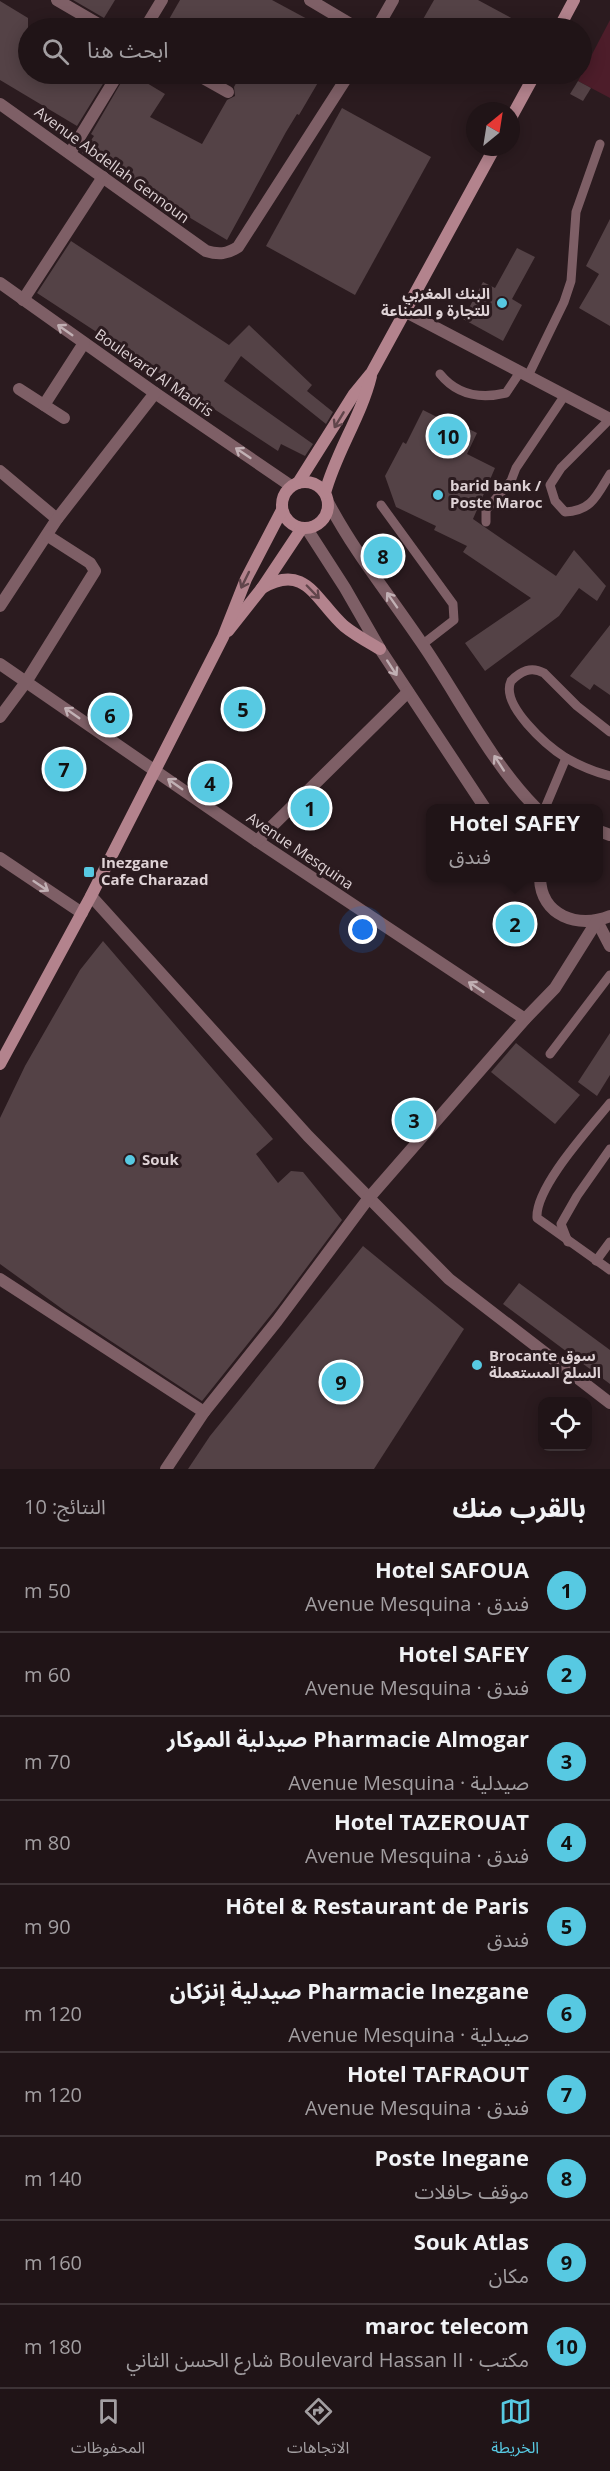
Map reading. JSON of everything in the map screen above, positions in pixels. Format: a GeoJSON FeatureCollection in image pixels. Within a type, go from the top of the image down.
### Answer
{"type":"FeatureCollection","features":[{"type":"Feature","properties":{"kind":"street"},"geometry":{"type":"LineString","coordinates":[[57,0],[88,18]]}},
{"type":"Feature","properties":{"kind":"street"},"geometry":{"type":"LineString","coordinates":[[151,18],[162,0]]}},
{"type":"Feature","properties":{"kind":"street"},"geometry":{"type":"LineString","coordinates":[[310,0],[340,18]]}},
{"type":"Feature","properties":{"kind":"street"},"geometry":{"type":"LineString","coordinates":[[383,18],[393,0]]}},
{"type":"Feature","properties":{"kind":"street"},"geometry":{"type":"LineString","coordinates":[[564,18],[574,0]]}},
{"type":"Feature","properties":{"kind":"street"},"geometry":{"type":"LineString","coordinates":[[70,153],[112,84]]}},
{"type":"Feature","properties":{"kind":"street"},"geometry":{"type":"LineString","coordinates":[[214,84],[228,92]]}},
{"type":"Feature","properties":{"kind":"street","name":"Avenue Abdellah Gennoun"},"geometry":{"type":"LineString","coordinates":[[0,104],[206,251],[217,254],[228,253],[238,246],[343,84]]}},
{"type":"Feature","properties":{"kind":"street"},"geometry":{"type":"LineString","coordinates":[[520,102],[530,84]]}},
{"type":"Feature","properties":{"kind":"street"},"geometry":{"type":"LineString","coordinates":[[0,1064],[92,896],[223,637],[237,598],[282,510],[282,501],[354,394],[372,372],[490,156]]}},
{"type":"Feature","properties":{"kind":"street"},"geometry":{"type":"LineString","coordinates":[[23,300],[103,177]]}},
{"type":"Feature","properties":{"kind":"street","name":"Boulevard Al Madris"},"geometry":{"type":"LineString","coordinates":[[0,283],[155,393],[294,484]]}},
{"type":"Feature","properties":{"kind":"street"},"geometry":{"type":"LineString","coordinates":[[406,312],[610,419]]}},
{"type":"Feature","properties":{"kind":"street"},"geometry":{"type":"LineString","coordinates":[[44,405],[84,343]]}},
{"type":"Feature","properties":{"kind":"street"},"geometry":{"type":"LineString","coordinates":[[223,637],[262,588],[304,529],[314,527],[325,518],[336,460],[363,399],[372,372]]}},
{"type":"Feature","properties":{"kind":"street"},"geometry":{"type":"LineString","coordinates":[[19,389],[64,418]]}},
{"type":"Feature","properties":{"kind":"street"},"geometry":{"type":"LineString","coordinates":[[0,606],[57,519],[155,393]]}},
{"type":"Feature","properties":{"kind":"street"},"geometry":{"type":"LineString","coordinates":[[0,471],[57,519]]}},
{"type":"Feature","properties":{"kind":"street"},"geometry":{"type":"LineString","coordinates":[[294,484],[313,483],[327,498],[359,554],[423,644],[508,777],[532,804]]}},
{"type":"Feature","properties":{"kind":"street"},"geometry":{"type":"LineString","coordinates":[[282,510],[290,522],[304,529],[345,588],[380,649],[482,804]]}},
{"type":"Feature","properties":{"kind":"street"},"geometry":{"type":"LineString","coordinates":[[0,717],[26,682],[95,571],[90,563],[48,536]]}},
{"type":"Feature","properties":{"kind":"street"},"geometry":{"type":"LineString","coordinates":[[262,588],[274,580],[288,579],[302,582],[345,626],[380,649]]}},
{"type":"Feature","properties":{"kind":"street","name":"Avenue Mesquina"},"geometry":{"type":"LineString","coordinates":[[0,664],[256,841],[525,1019]]}},
{"type":"Feature","properties":{"kind":"street"},"geometry":{"type":"LineString","coordinates":[[256,841],[408,692]]}},
{"type":"Feature","properties":{"kind":"street"},"geometry":{"type":"LineString","coordinates":[[0,858],[82,913]]}},
{"type":"Feature","properties":{"kind":"street"},"geometry":{"type":"LineString","coordinates":[[539,882],[546,898],[555,910],[568,918],[582,922],[597,921],[610,916]]}},
{"type":"Feature","properties":{"kind":"street"},"geometry":{"type":"LineString","coordinates":[[92,896],[308,1136],[448,1279],[610,1403]]}},
{"type":"Feature","properties":{"kind":"street"},"geometry":{"type":"LineString","coordinates":[[166,1469],[204,1412],[277,1321],[368,1199],[564,976],[597,921]]}},
{"type":"Feature","properties":{"kind":"street"},"geometry":{"type":"LineString","coordinates":[[597,921],[610,946]]}},
{"type":"Feature","properties":{"kind":"street"},"geometry":{"type":"LineString","coordinates":[[0,1279],[204,1412]]}},
{"type":"Feature","properties":{"kind":"lane"},"geometry":{"type":"LineString","coordinates":[[440,374],[445,381],[475,397],[491,397],[506,393],[524,374],[564,302],[571,280],[576,212],[600,144]]}},
{"type":"Feature","properties":{"kind":"lane"},"geometry":{"type":"LineString","coordinates":[[486,522],[486,510],[511,481],[516,468],[565,396]]}},
{"type":"Feature","properties":{"kind":"lane"},"geometry":{"type":"LineString","coordinates":[[610,419],[561,468],[550,485],[555,501],[565,512],[579,512],[594,501],[610,474]]}},
{"type":"Feature","properties":{"kind":"lane"},"geometry":{"type":"LineString","coordinates":[[381,505],[453,604],[454,620],[423,644]]}},
{"type":"Feature","properties":{"kind":"lane"},"geometry":{"type":"LineString","coordinates":[[610,732],[577,706],[538,669],[525,670],[511,681],[509,695],[533,730],[566,758],[610,776]]}},
{"type":"Feature","properties":{"kind":"lane"},"geometry":{"type":"LineString","coordinates":[[547,804],[566,758]]}},
{"type":"Feature","properties":{"kind":"lane"},"geometry":{"type":"LineString","coordinates":[[550,1054],[610,975]]}},
{"type":"Feature","properties":{"kind":"lane"},"geometry":{"type":"LineString","coordinates":[[610,1103],[567,1156],[540,1197],[537,1218],[610,1270]]}},
{"type":"Feature","properties":{"kind":"lane"},"geometry":{"type":"LineString","coordinates":[[569,1243],[561,1224],[577,1196],[610,1149]]}},
{"type":"Feature","properties":{"kind":"lane"},"geometry":{"type":"LineString","coordinates":[[596,1261],[610,1242]]}},
{"type":"Feature","properties":{"kind":"shaded area"},"geometry":{"type":"Polygon","coordinates":[[[610,20],[610,98],[584,84],[592,84],[592,54],[610,20]]]}},
{"type":"Feature","properties":{"kind":"building"},"geometry":{"type":"Polygon","coordinates":[[[73,0],[115,0],[104,18],[73,0]]]}},
{"type":"Feature","properties":{"kind":"building"},"geometry":{"type":"Polygon","coordinates":[[[180,0],[272,0],[305,18],[170,18],[180,0]]]}},
{"type":"Feature","properties":{"kind":"building"},"geometry":{"type":"Polygon","coordinates":[[[434,0],[478,0],[511,18],[424,18],[434,0]]]}},
{"type":"Feature","properties":{"kind":"building"},"geometry":{"type":"Polygon","coordinates":[[[0,1],[28,18],[18,18],[18,84],[103,84],[77,126],[0,80],[0,1]]]}},
{"type":"Feature","properties":{"kind":"building"},"geometry":{"type":"Polygon","coordinates":[[[120,84],[148,84],[165,94],[150,117],[202,144],[227,100],[235,96],[236,84],[317,84],[286,132],[227,240],[82,153],[94,136],[91,134],[120,84]]]}},
{"type":"Feature","properties":{"kind":"building"},"geometry":{"type":"Polygon","coordinates":[[[576,84],[584,84],[591,88],[583,101],[570,94],[576,84]]]}},
{"type":"Feature","properties":{"kind":"building"},"geometry":{"type":"Polygon","coordinates":[[[342,108],[431,157],[355,295],[266,246],[342,108]]]}},
{"type":"Feature","properties":{"kind":"building"},"geometry":{"type":"Polygon","coordinates":[[[610,219],[610,326],[579,308],[599,274],[586,266],[610,219]]]}},
{"type":"Feature","properties":{"kind":"building"},"geometry":{"type":"Polygon","coordinates":[[[71,241],[229,345],[249,325],[312,385],[307,391],[333,412],[326,424],[241,356],[224,381],[313,444],[305,456],[281,444],[278,451],[37,293],[71,241]]]}},
{"type":"Feature","properties":{"kind":"building"},"geometry":{"type":"Polygon","coordinates":[[[517,248],[535,257],[512,299],[522,305],[503,341],[463,319],[483,282],[495,288],[517,248]]]}},
{"type":"Feature","properties":{"kind":"building"},"geometry":{"type":"Polygon","coordinates":[[[423,410],[477,433],[467,454],[495,468],[473,519],[556,576],[574,550],[606,586],[597,601],[579,588],[559,616],[485,671],[465,643],[531,598],[463,552],[467,546],[434,530],[436,526],[396,507],[385,476],[403,442],[406,444],[423,410]]]}},
{"type":"Feature","properties":{"kind":"building"},"geometry":{"type":"Polygon","coordinates":[[[610,625],[610,695],[594,684],[590,690],[570,676],[610,625]]]}},
{"type":"Feature","properties":{"kind":"building","name":"Souk"},"geometry":{"type":"Polygon","coordinates":[[[103,941],[273,1139],[256,1154],[278,1183],[291,1171],[303,1172],[342,1220],[278,1306],[202,1401],[65,1311],[0,1264],[0,1118],[25,1066],[80,970],[103,941]]]}},
{"type":"Feature","properties":{"kind":"building"},"geometry":{"type":"Polygon","coordinates":[[[610,1033],[610,1075],[597,1096],[578,1082],[610,1033]]]}},
{"type":"Feature","properties":{"kind":"building"},"geometry":{"type":"Polygon","coordinates":[[[516,1043],[580,1095],[555,1124],[491,1072],[516,1043]]]}},
{"type":"Feature","properties":{"kind":"building"},"geometry":{"type":"Polygon","coordinates":[[[363,1246],[464,1329],[374,1469],[188,1469],[210,1436],[363,1246]]]}},
{"type":"Feature","properties":{"kind":"building"},"geometry":{"type":"Polygon","coordinates":[[[519,1283],[610,1350],[610,1384],[503,1304],[519,1283]]]}},
{"type":"Feature","properties":{"kind":"place","name":"البنك المغربي للتجارة و الصناعة"},"geometry":{"type":"Point","coordinates":[502,303]}},
{"type":"Feature","properties":{"kind":"place","name":"maroc telecom"},"geometry":{"type":"Point","coordinates":[448,436]}},
{"type":"Feature","properties":{"kind":"place","name":"barid bank / Poste Maroc"},"geometry":{"type":"Point","coordinates":[438,495]}},
{"type":"Feature","properties":{"kind":"place","name":"Poste Inegane"},"geometry":{"type":"Point","coordinates":[383,556]}},
{"type":"Feature","properties":{"kind":"place","name":"Hôtel & Restaurant de Paris"},"geometry":{"type":"Point","coordinates":[243,709]}},
{"type":"Feature","properties":{"kind":"place","name":"Pharmacie Inezgane صيدلية إنزكان"},"geometry":{"type":"Point","coordinates":[110,715]}},
{"type":"Feature","properties":{"kind":"place","name":"Hotel TAFRAOUT"},"geometry":{"type":"Point","coordinates":[64,769]}},
{"type":"Feature","properties":{"kind":"place","name":"Hotel TAZEROUAT"},"geometry":{"type":"Point","coordinates":[210,783]}},
{"type":"Feature","properties":{"kind":"place","name":"Hotel SAFOUA"},"geometry":{"type":"Point","coordinates":[310,808]}},
{"type":"Feature","properties":{"kind":"place","name":"Inezgane Cafe Charazad"},"geometry":{"type":"Point","coordinates":[89,872]}},
{"type":"Feature","properties":{"kind":"place","name":"Hotel SAFEY"},"geometry":{"type":"Point","coordinates":[515,924]}},
{"type":"Feature","properties":{"kind":"place","name":"Pharmacie Almogar صيدلية الموكار"},"geometry":{"type":"Point","coordinates":[414,1120]}},
{"type":"Feature","properties":{"kind":"place","name":"Souk"},"geometry":{"type":"Point","coordinates":[130,1160]}},
{"type":"Feature","properties":{"kind":"place","name":"Brocante سوق السلع المستعملة"},"geometry":{"type":"Point","coordinates":[477,1365]}},
{"type":"Feature","properties":{"kind":"place","name":"Souk Atlas"},"geometry":{"type":"Point","coordinates":[341,1382]}}]}
